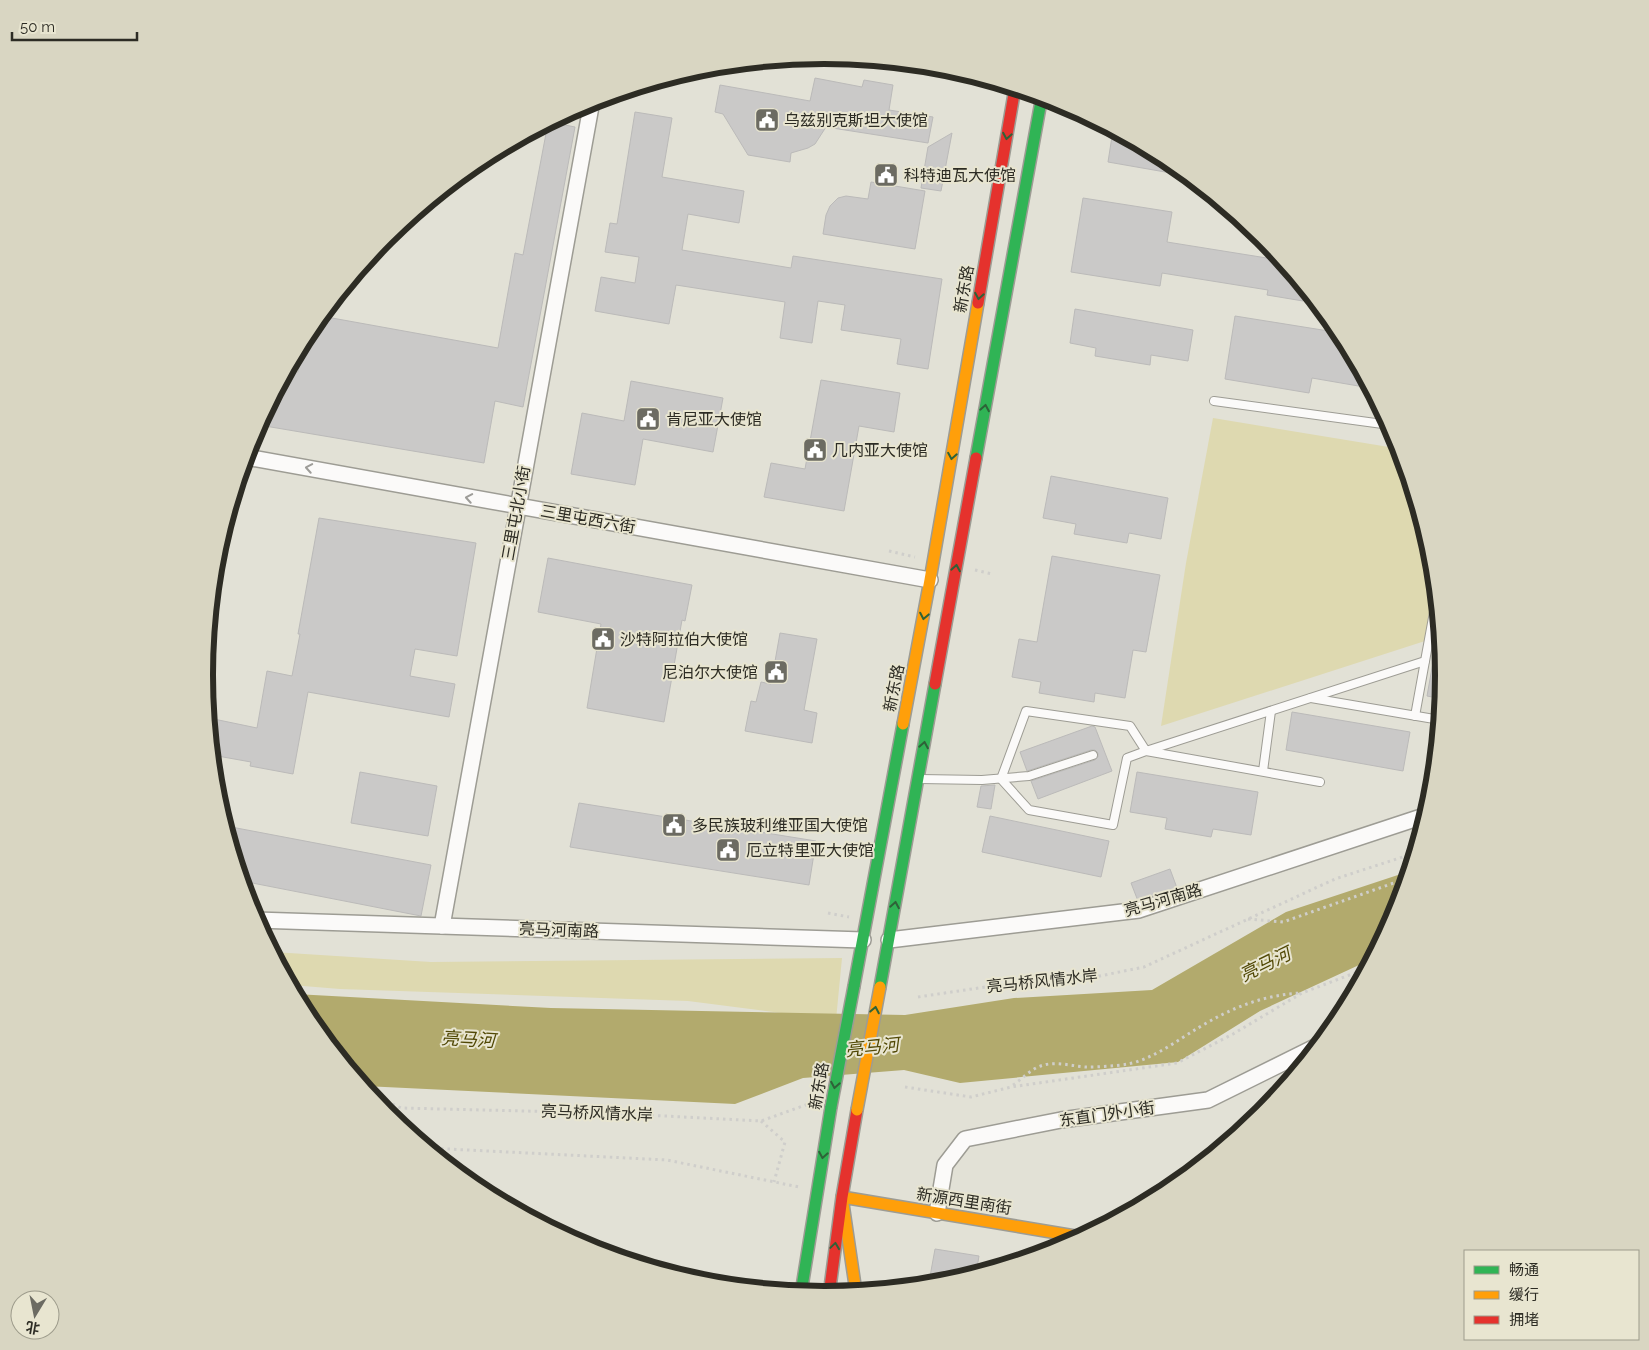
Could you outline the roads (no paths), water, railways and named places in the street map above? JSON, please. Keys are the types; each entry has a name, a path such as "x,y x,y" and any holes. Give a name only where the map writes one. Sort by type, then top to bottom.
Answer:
{"main road":[{"name":"新东路","path":"802,1285 832,1107 930,580 1014,94"},
{"path":"830,1286 842,1198 857,1110 1041,103"},
{"path":"842,1198 855,1285"},
{"name":"新源西里南街","path":"842,1198 1067,1236"}],"street":[{"name":"三里屯北小街","path":"442,926 590,110"},
{"name":"三里屯西六街","path":"254,458 930,580"},
{"name":"亮马河南路","path":"889,940 1139,910 1419,818"},
{"name":"亮马河南路","path":"265,920 863,940"},
{"name":"东直门外小街","path":"936,1213 945,1165 965,1139 1061,1120 1208,1100 1304,1053"}],"lane":[{"path":"1214,401 1381,423"},
{"path":"1415,716 1433,619"},
{"path":"1001,779 1029,810 1113,825 1127,758 1425,661"},
{"path":"1311,698 1434,719"},
{"path":"1001,779 1026,710 1130,726 1146,751 1320,782"},
{"path":"1263,771 1271,711"},
{"path":"918,779 1001,779 1029,776 1093,755"}],"water":[{"name":"亮马河","path":"1402,874 1389,909 1364,963 1260,1011 1178,1062 960,1083 904,1070 803,1078 735,1104 373,1086 340,1047 303,994 551,1008 905,1015 1014,998 1152,990 1286,912"}],"place":[{"name":"乌兹别克斯坦大使馆","path":"767,120"},
{"name":"科特迪瓦大使馆","path":"886,175"},
{"name":"肯尼亚大使馆","path":"648,419"},
{"name":"几内亚大使馆","path":"815,450"},
{"name":"沙特阿拉伯大使馆","path":"603,639"},
{"name":"尼泊尔大使馆","path":"776,672"},
{"name":"多民族玻利维亚国大使馆","path":"674,825"},
{"name":"厄立特里亚大使馆","path":"728,850"}]}
